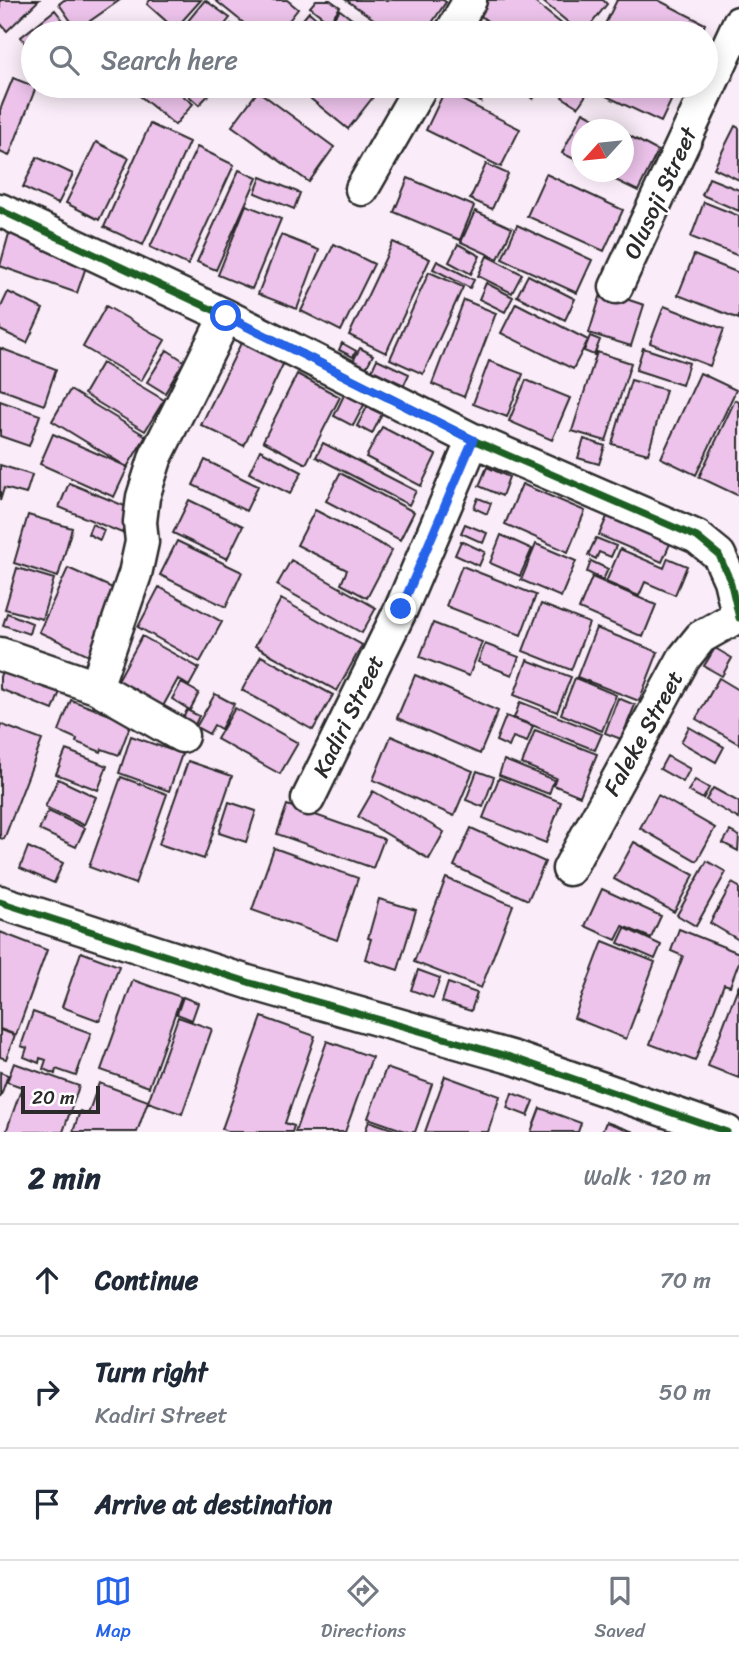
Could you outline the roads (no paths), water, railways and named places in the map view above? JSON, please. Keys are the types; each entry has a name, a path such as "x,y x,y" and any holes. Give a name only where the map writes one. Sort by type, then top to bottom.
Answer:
{"street":[{"path":"458,21 470,0"},
{"name":"Olusoji Street","path":"718,68 739,23"},
{"path":"362,189 414,98"},
{"name":"Olusoji Street","path":"616,288 704,98"},
{"path":"0,210 226,316 473,440 697,537 719,555 730,580 738,617"},
{"path":"96,687 135,574 142,542 140,522 143,497 156,456 226,316"},
{"name":"Kadiri Street","path":"308,799 401,609 473,440"},
{"name":"Faleke Street","path":"569,869 684,658 701,636 738,617"},
{"path":"0,654 96,687 182,736"},
{"path":"0,902 251,983 514,1058 727,1132"}]}
